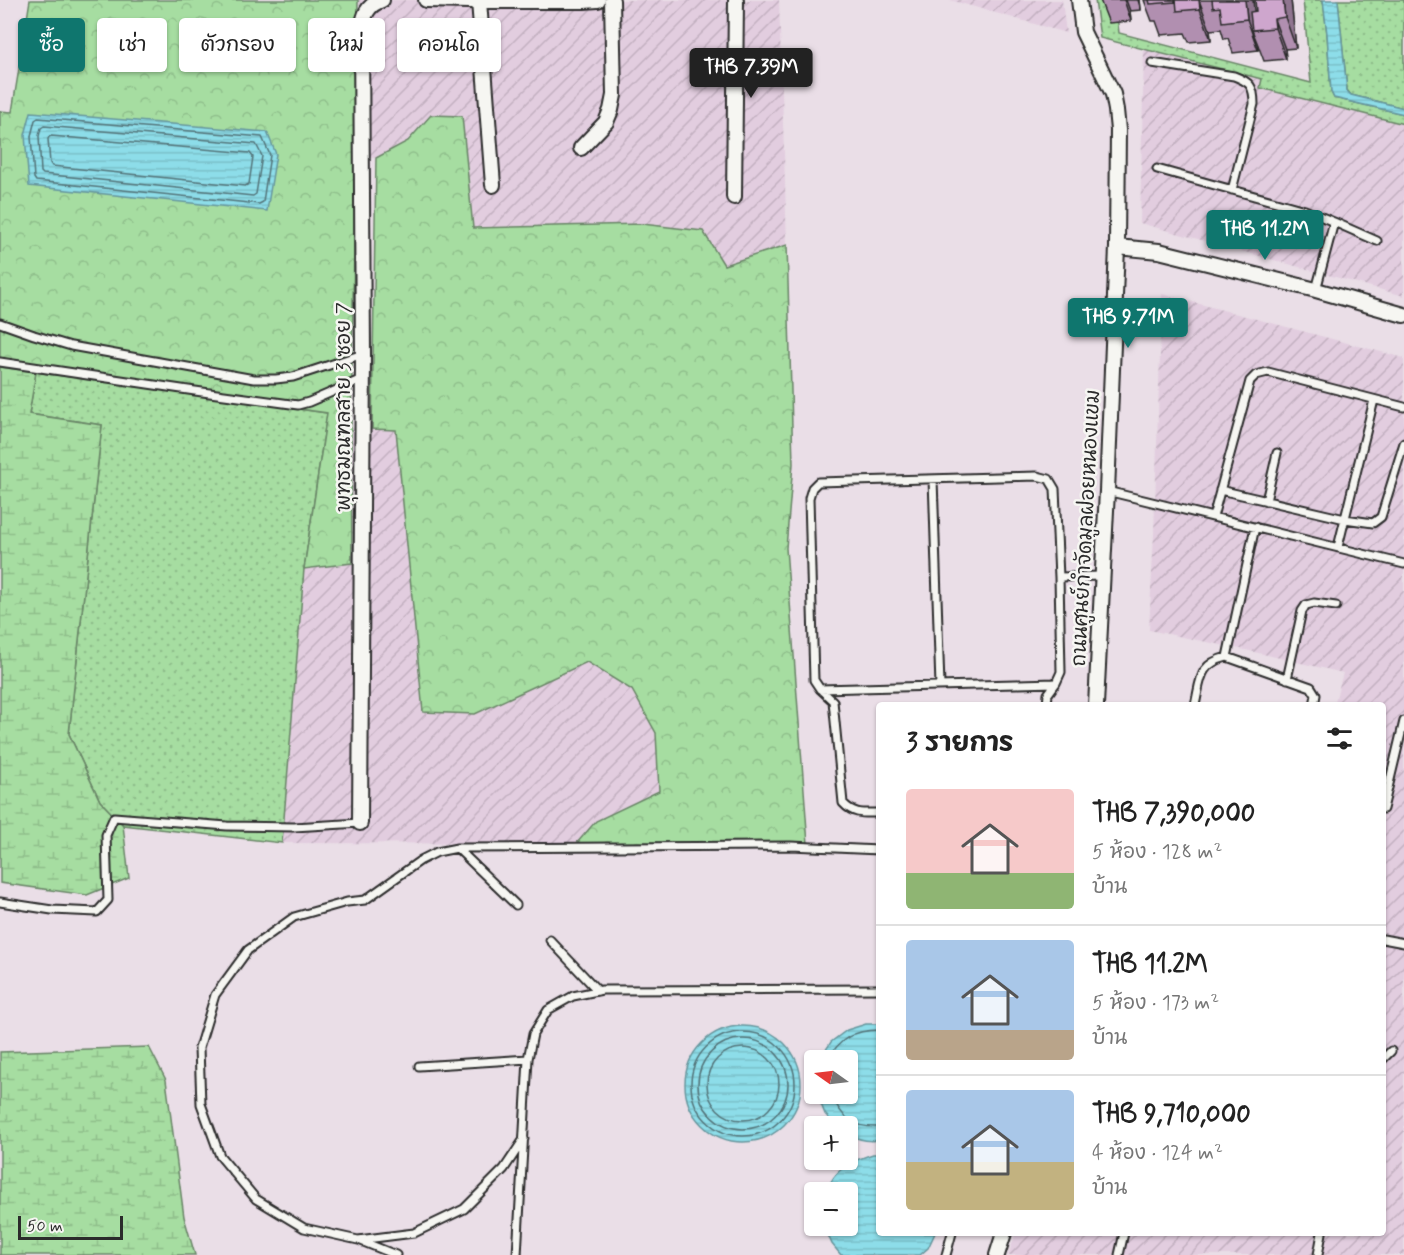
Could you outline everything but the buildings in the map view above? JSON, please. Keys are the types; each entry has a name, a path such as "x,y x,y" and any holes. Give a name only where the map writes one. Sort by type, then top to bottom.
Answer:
{"street":[{"name":"พุทธมณฑลสาย 3 ซอย 7","path":"360,823 363,354 361,33 365,15 373,3 382,0"},
{"path":"426,0 598,0"},
{"path":"581,148 606,122 611,110 614,95 612,0"},
{"path":"734,197 736,0"},
{"name":"ถนนศูนย์กำจัดมูลฝอยหนองแขม","path":"1079,0 1083,32 1113,94 1116,110 1118,246 1096,702"},
{"path":"472,1 493,185"},
{"path":"1118,246 1159,251 1316,290 1404,315"},
{"path":"997,1255 1003,1236"}],"lane":[{"path":"1152,63 1233,76 1245,81 1251,87 1254,104 1232,190"},
{"path":"1157,169 1305,210 1377,241"},
{"path":"1316,290 1334,222"},
{"path":"0,323 71,346 254,379 293,377 363,354"},
{"path":"0,362 298,405 362,379"},
{"path":"1213,517 1250,381 1256,375 1268,372 1404,407"},
{"path":"1338,547 1374,400"},
{"path":"1220,490 1345,519 1373,523 1381,517 1404,442"},
{"path":"1266,501 1277,453"},
{"path":"876,813 860,813 850,810 843,803 833,701 814,680 809,498 812,488 818,482 1037,476 1049,479 1055,489 1061,672 1048,694 1047,702"},
{"path":"933,479 940,686"},
{"path":"1107,491 1404,564"},
{"path":"1227,657 1255,527"},
{"path":"1059,577 1103,576"},
{"path":"1287,679 1302,611 1306,604 1336,606"},
{"path":"1196,702 1204,669 1215,660 1227,657 1311,687 1316,695 1315,702"},
{"path":"820,689 1056,682"},
{"path":"1386,796 1404,721"},
{"path":"0,902 52,910 97,912 108,900 106,835 114,817 227,826 294,827 360,823"},
{"path":"396,1255 358,1240 304,1228 256,1200 220,1156 201,1104 199,1048 215,995 248,950 294,917 347,902 365,900 421,860 436,852 457,848 791,846 876,850"},
{"path":"457,848 516,905"},
{"path":"550,940 598,991"},
{"path":"1386,940 1404,943"},
{"path":"517,1255 528,1059 533,1034 548,1010 573,996 598,991 876,989"},
{"path":"1386,1056 1391,1051"},
{"path":"419,1066 528,1059"},
{"path":"358,1240 414,1233 464,1209 504,1169 524,1139"},
{"path":"946,1255 951,1236"},
{"path":"1119,1255 1123,1236"},
{"path":"1318,1255 1321,1236"}],"shaded area":[{"path":"358,0 779,0 787,245 724,265 703,231 642,224 472,228 462,116 431,115 408,141 376,158 355,158 357,72 385,72 385,18 358,18"},
{"path":"950,0 1062,0 1066,33"},
{"path":"1144,49 1262,79 1261,88 1404,124 1404,296 1140,223"},
{"path":"1162,294 1404,358 1404,1255 1008,1255 1015,1236 1386,1236 1386,702 1335,702 1343,673 1149,630"},
{"path":"351,428 396,430 423,712 475,714 587,662 632,690 656,733 659,791 596,821 576,844 282,843 304,569 352,563"}],"green space":[{"path":"30,0 358,0 358,18 308,18 308,72 357,72 351,428 352,563 304,569 327,413 0,367 0,111 12,112 18,72 85,72 85,18 27,18"},
{"path":"1095,0 1115,0 1119,33 1311,83 1303,0 1323,0 1331,92 1334,98 1404,114 1404,124 1260,88 1262,79 1100,38"},
{"path":"1338,0 1404,0 1404,108 1351,95 1347,90"},
{"path":"431,115 462,116 473,228 642,224 703,231 724,265 787,245 793,464 786,548 808,844 576,844 596,821 659,791 656,733 632,690 587,662 475,714 423,712 396,430 372,429 376,158 408,141"},
{"path":"0,367 36,372 29,414 102,425 69,734 100,801 123,825 129,878 87,895 0,883"},
{"path":"36,372 327,413 304,569 282,843 123,825 100,801 69,734 102,425 29,414"},
{"path":"149,1047 166,1080 184,1217 195,1255 0,1255 0,1052"}],"water":[{"path":"1323,0 1338,0 1347,91 1351,95 1404,108 1404,114 1334,98 1331,92"},
{"path":"31,112 267,132 276,154 267,211 29,186 25,135"},
{"path":"866,1024 876,1024 876,1141 858,1138 858,1116 827,1116 825,1114 821,1104 858,1104 858,1050 826,1050 831,1042 847,1030"},
{"path":"743,1026 765,1030 784,1043 797,1062 801,1084 797,1106 784,1125 765,1138 743,1142 721,1138 702,1125 689,1106 685,1084 689,1062 702,1043 721,1030"},
{"path":"876,1154 876,1236 934,1236 928,1248 920,1255 841,1255 828,1236 858,1236 858,1182 830,1182 839,1172 858,1170 858,1160"}]}
